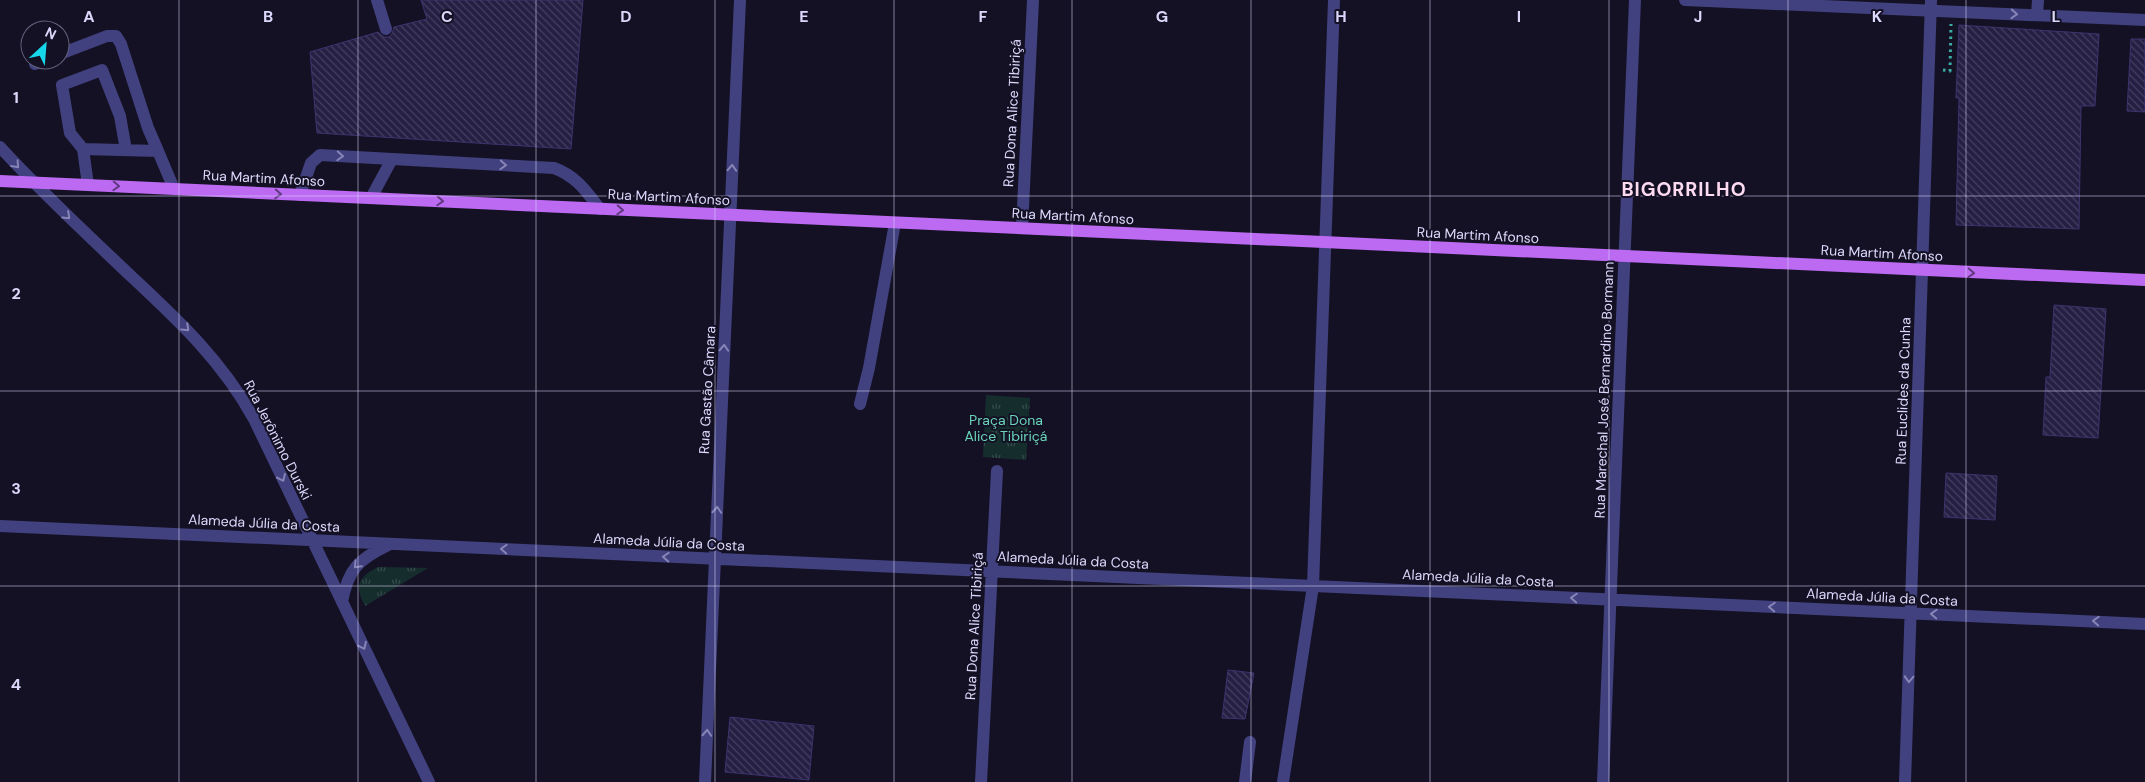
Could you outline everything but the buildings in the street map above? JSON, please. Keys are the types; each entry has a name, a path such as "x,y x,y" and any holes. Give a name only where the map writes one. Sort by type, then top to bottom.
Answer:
{"main road":[{"name":"Rua Martim Afonso","path":"0,181 2145,280"}],"street":[{"path":"377,0 386,29"},
{"name":"Rua Gastão Câmara","path":"705,782 740,0"},
{"name":"Rua Dona Alice Tibiriçá","path":"1022,228 1033,0"},
{"path":"1283,782 1313,586 1334,0"},
{"name":"Rua Marechal José Bernardino Bormann","path":"1603,782 1635,0"},
{"path":"1685,0 2145,20"},
{"name":"Rua Euclides da Cunha","path":"1905,782 1931,0"},
{"path":"2037,15 2038,0"},
{"path":"70,50 107,36 116,36 121,44 148,128 174,189"},
{"path":"88,185 83,149 70,133 62,85 102,70 120,116 126,150"},
{"name":"Rua Jerônimo Durski","path":"0,147 32,182 190,332 226,374 254,419 429,782"},
{"path":"83,149 158,151"},
{"path":"300,195 311,163 320,155 554,168 567,172 579,182 600,209"},
{"path":"372,198 392,159"},
{"path":"860,404 869,368 895,222"},
{"name":"Rua Dona Alice Tibiriçá","path":"980,782 997,471"},
{"name":"Alameda Júlia da Costa","path":"0,526 2145,624"},
{"path":"342,602 345,585 354,568 371,553 391,544"},
{"path":"1245,782 1250,742"}],"path":[{"path":"1928,69 1950,71 1951,24 1965,12"}],"green space":[{"name":"Praça Dona Alice Tibiriçá","path":"986,395 1030,398 1026,460 983,457"},
{"path":"378,567 428,568 365,606 360,593 360,583 366,574"}],"district":[{"name":"BIGORRILHO","path":"1684,189"}]}
